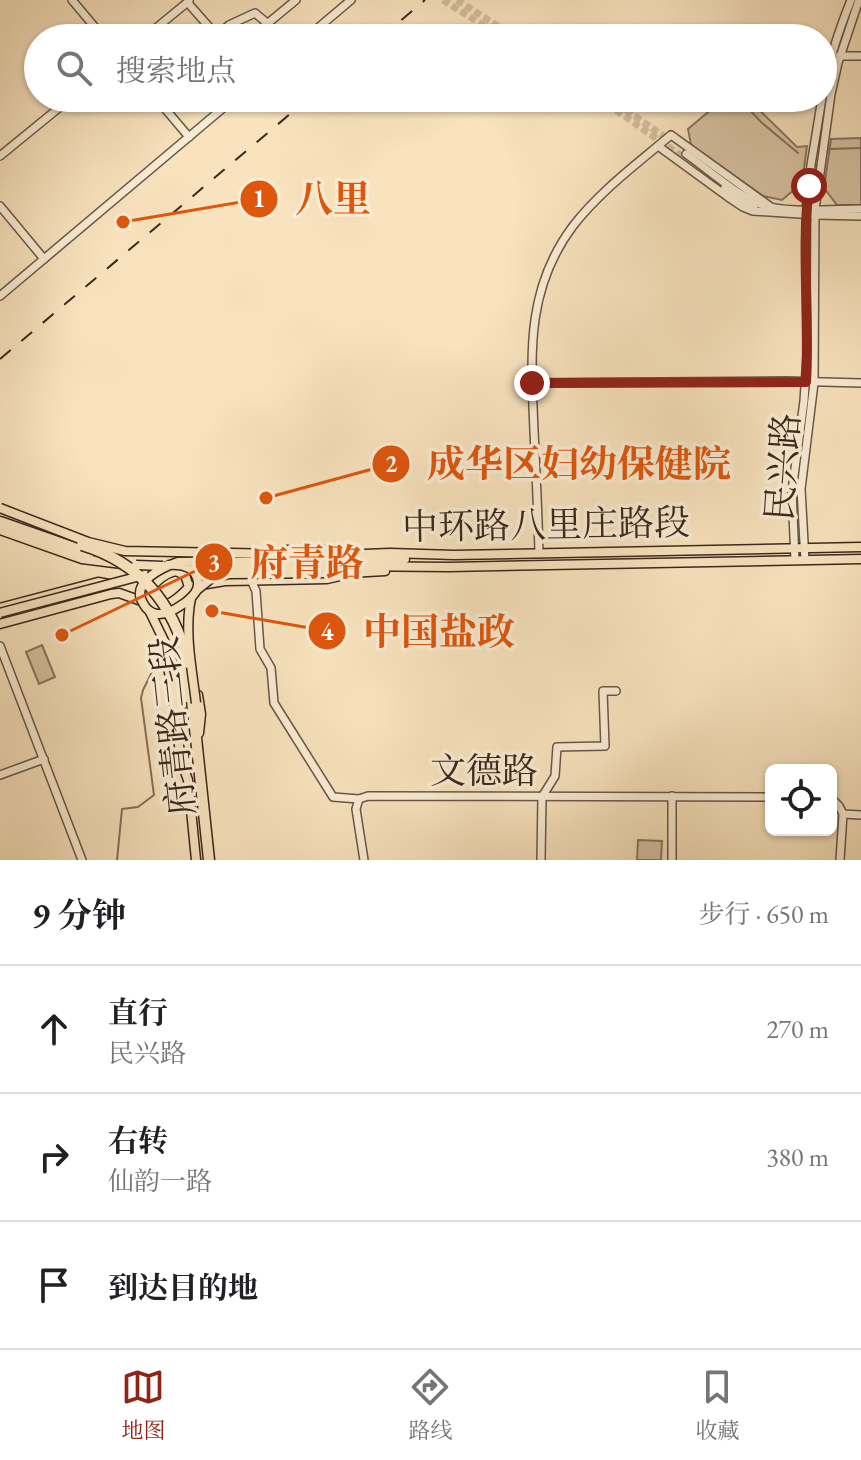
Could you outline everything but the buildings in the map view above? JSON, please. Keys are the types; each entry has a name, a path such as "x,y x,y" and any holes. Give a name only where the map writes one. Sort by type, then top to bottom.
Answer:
{"highway":[{"path":"0,519 113,557 148,583 167,608 180,633 188,663 209,860"}],"main road":[{"name":"中环路八里庄路段","path":"0,508 79,539 144,553 449,567 861,559"},
{"name":"中环路八里庄路段","path":"0,530 63,554 105,563 211,568 339,560 390,553 454,555 861,547"},
{"path":"170,568 211,551 372,550 390,553"},
{"path":"188,780 177,680 170,653 149,604 151,586 170,568 182,562 431,558 454,555"},
{"path":"0,611 185,565 198,581 188,612 188,630 199,729"},
{"path":"156,572 143,584 139,593 158,614 173,611 212,578 229,574 353,573 449,567"},
{"path":"193,592 225,581 327,579 353,573"},
{"path":"0,611 98,582 115,585 149,604"},
{"path":"0,622 108,590 121,590 149,604"},
{"name":"府青路三段","path":"193,592 191,651 201,714 199,729 209,860"},
{"name":"府青路三段","path":"149,604 171,682 181,761 188,780 196,860"}],"street":[{"path":"72,0 92,24"},
{"path":"231,24 255,13 267,23 296,0"},
{"path":"323,24 351,0"},
{"name":"民兴路","path":"837,50 842,23 851,0"},
{"name":"民兴路","path":"837,54 859,0"},
{"path":"161,24 189,1 207,24"},
{"path":"837,56 861,56"},
{"path":"0,156 54,112"},
{"path":"168,112 189,137"},
{"path":"0,296 218,112"},
{"name":"民兴路","path":"800,560 801,489 810,382 811,165 820,112"},
{"name":"民兴路","path":"810,212 828,112"},
{"path":"539,553 531,361 534,321 542,290 554,258 574,226 605,191 671,135 684,155"},
{"path":"658,146 684,155 769,210 861,216"},
{"path":"0,207 44,259"},
{"path":"810,212 861,209"},
{"path":"532,383 861,383"},
{"path":"251,580 256,591 260,649 271,668 274,703 333,797 359,799 356,809 364,860"},
{"path":"0,646 82,860"},
{"path":"541,860 542,797 555,776 557,747 605,746 603,691 616,691"},
{"path":"0,775 44,759"},
{"name":"文德路","path":"359,799 368,796 765,797"},
{"path":"672,796 672,860"},
{"path":"837,804 843,814 840,860"},
{"path":"843,814 861,815"}],"shaded area":[{"path":"708,112 761,112 797,147 807,146 802,183 782,200 763,196 691,145 688,129"},
{"path":"861,138 861,205 837,205 824,188 831,139"},
{"path":"42,645 55,677 39,684 26,652"},
{"path":"638,840 662,841 661,860 637,860"}],"waterway":[{"path":"752,112 798,153"},
{"path":"828,149 861,148"},
{"path":"117,860 122,809 138,807 154,795 141,698 152,672"}],"tunnel":[{"path":"443,0 481,24"},
{"path":"457,0 494,24"},
{"path":"619,112 684,158"},
{"path":"629,112 669,140"}],"railway":[{"path":"397,24 425,0"},
{"path":"0,359 292,112"}],"place":[{"name":"八里","path":"123,222"},
{"name":"成华区妇幼保健院","path":"266,498"},
{"name":"中国盐政","path":"212,611"},
{"name":"府青路","path":"62,635"}],"route":[{"path":"532,383 806,382 806,215 809,186"}]}
